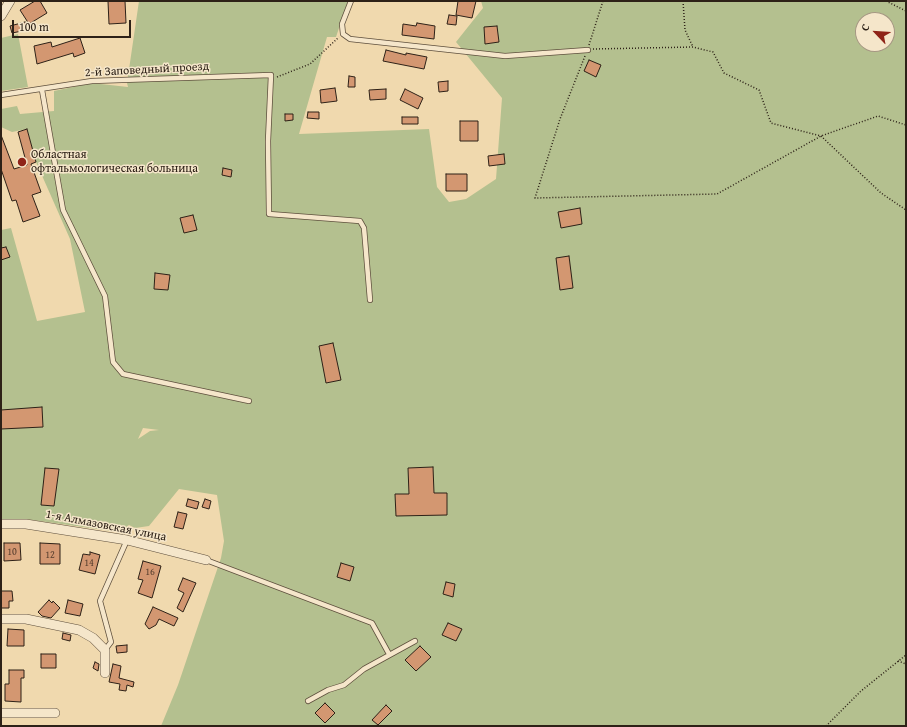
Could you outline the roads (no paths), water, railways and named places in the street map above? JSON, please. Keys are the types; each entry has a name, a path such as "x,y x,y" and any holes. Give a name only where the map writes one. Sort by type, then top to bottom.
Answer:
{"street":[{"path":"1,16 10,1"},
{"name":"1-я Алмазовская улица","path":"1,524 26,524 127,540 206,560"},
{"path":"1,619 26,619 79,630 92,638 105,650 105,673"},
{"path":"1,714 55,713"}],"lane":[{"path":"351,1 342,24 343,34 350,39 505,56 588,50"},
{"name":"2-й Заповедный проезд","path":"1,95 42,90 92,81 271,75 268,141 269,214 360,221 364,228 370,300"},
{"path":"42,90 63,210 105,296 113,362 123,374 249,400"},
{"path":"105,650 112,642 100,601 127,540"},
{"path":"206,560 372,623 390,654"},
{"path":"308,701 328,690 344,685 364,669 414,641"}],"place":[{"name":"Областная офтальмологическая больница","path":"22,162"}]}
